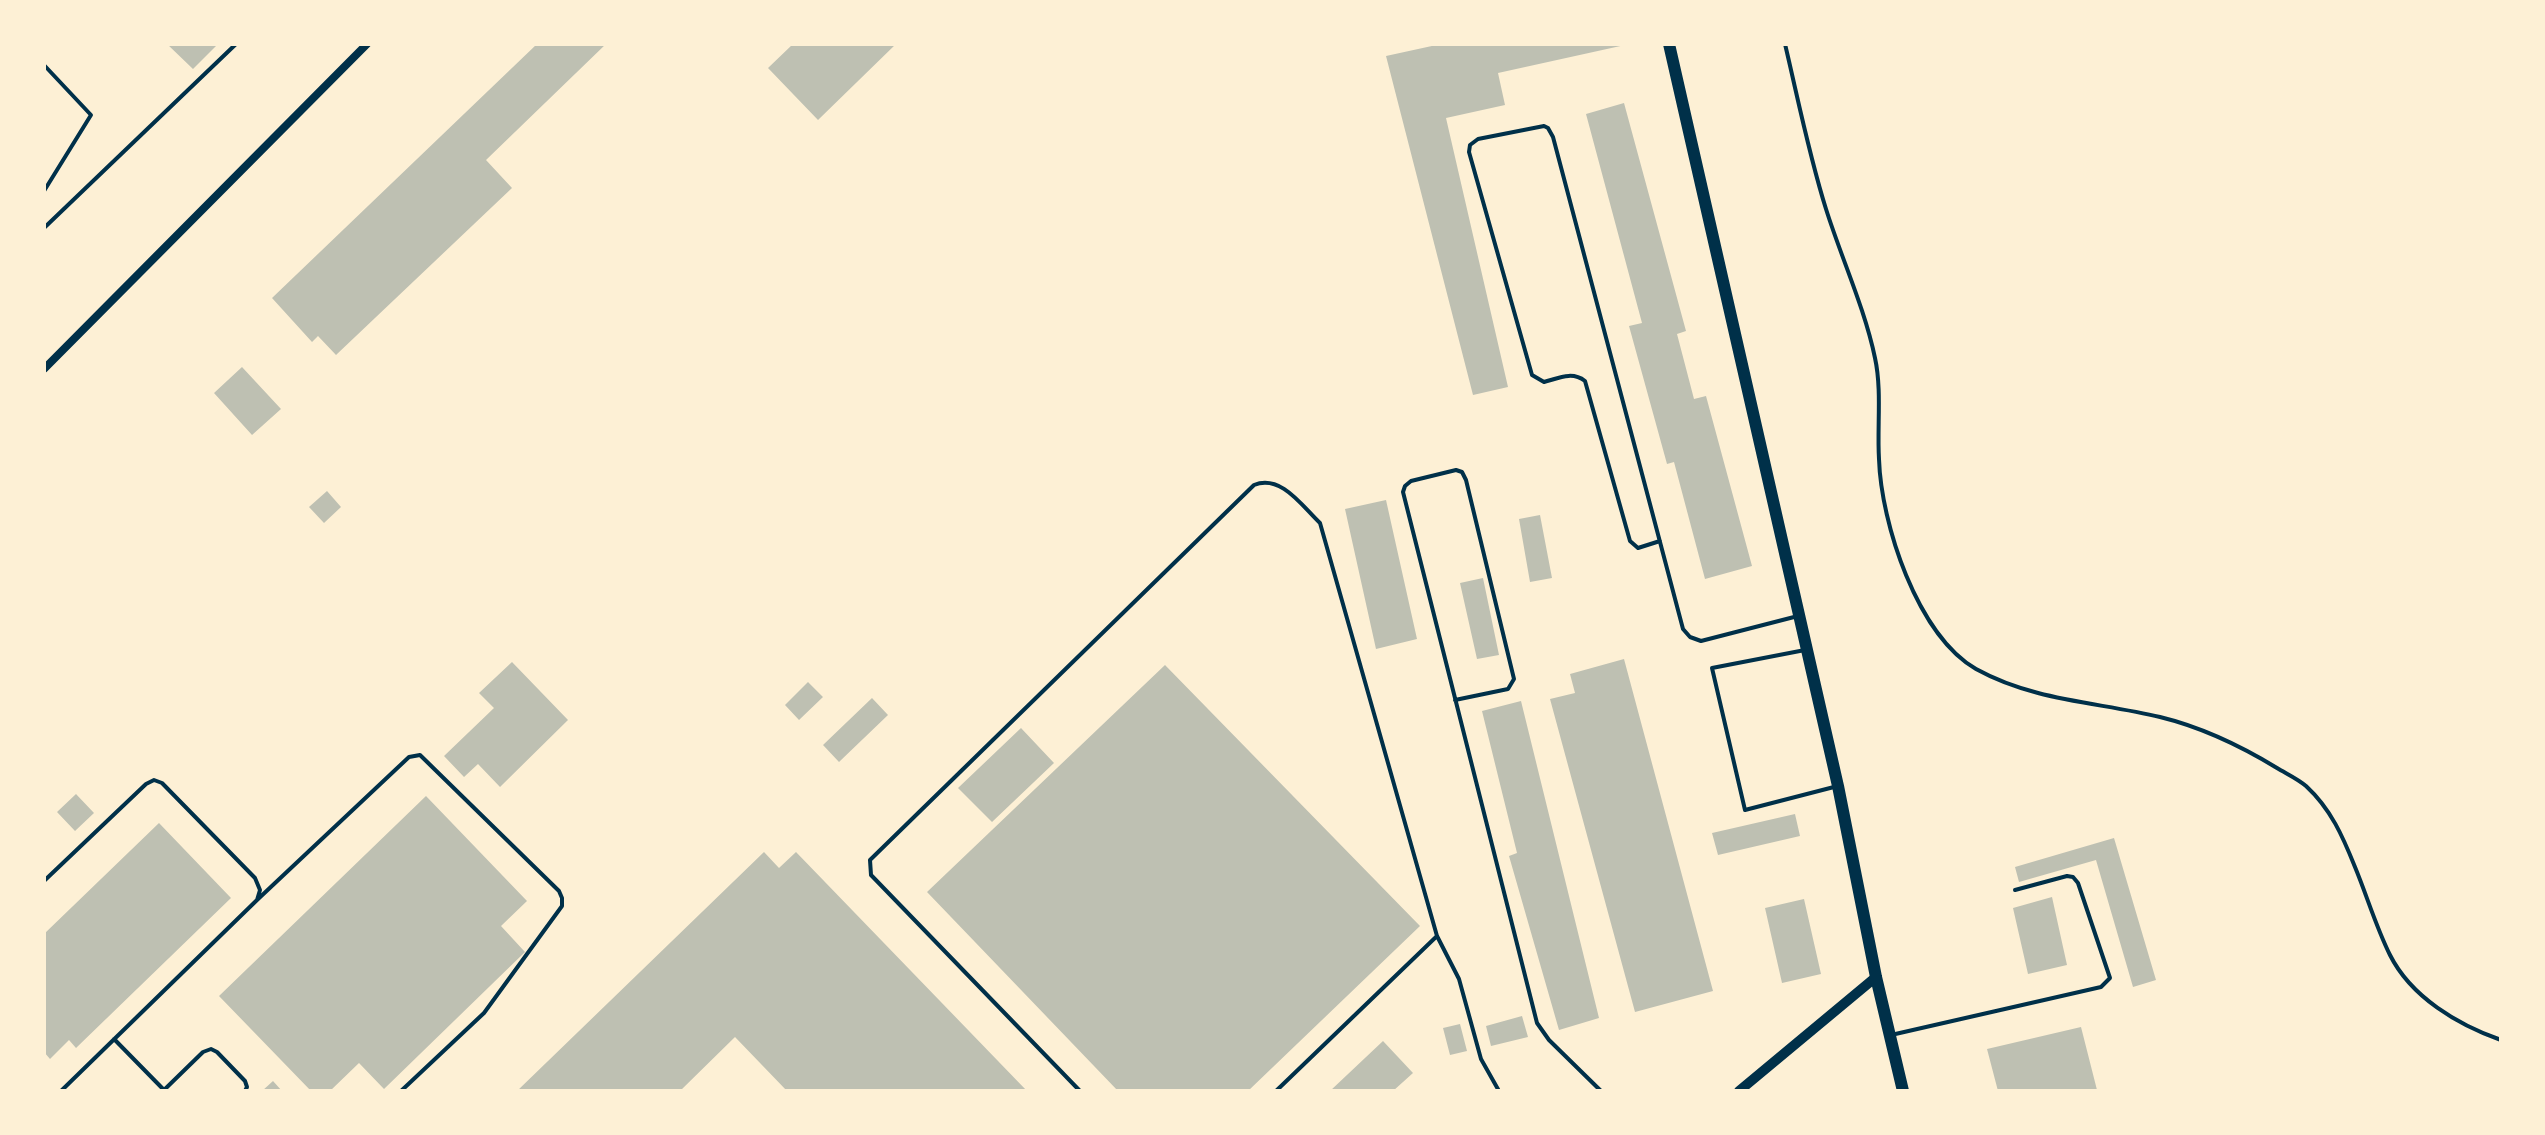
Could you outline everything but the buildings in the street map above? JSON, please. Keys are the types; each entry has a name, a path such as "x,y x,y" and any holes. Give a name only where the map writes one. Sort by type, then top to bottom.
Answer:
{"main road":[{"path":"1669,44 1800,615 1903,1091"}],"street":[{"path":"44,369 367,44"},
{"path":"1739,1091 1876,977"}],"lane":[{"path":"44,228 236,44"},
{"path":"1785,44 1826,209 1875,358 1882,496 1896,550 1911,589 1937,630 1974,668 2056,699 2161,717 2227,740 2305,785 2340,829 2391,957 2412,986 2437,1007 2477,1032 2501,1040"},
{"path":"1660,541 1638,548 1630,541 1585,381 1577,375 1569,375 1544,382 1532,375 1469,152 1470,145 1478,139 1544,126 1553,137 1660,541 1683,629 1690,637 1701,641 1800,615"},
{"path":"1455,700 1508,689 1514,679 1466,480 1462,472 1456,470 1411,481 1403,492 1455,700 1537,1023 1549,1040 1601,1091"},
{"path":"1080,1091 871,875 870,860 1242,496 1254,485 1269,481 1279,485 1320,523 1437,936 1459,979 1481,1059 1499,1091"},
{"path":"1807,650 1712,668 1745,810 1838,786"},
{"path":"61,1091 257,900 415,754 420,755 559,891 562,906 484,1013 401,1091"},
{"path":"44,881 154,780 162,783 255,878 260,890 257,900"},
{"path":"1889,1035 2101,987 2107,983 2110,978 2078,883 2073,877 2015,890"},
{"path":"1276,1091 1437,936"},
{"path":"114,1039 163,1090 203,1052 211,1049 245,1081 245,1091"}],"path":[{"path":"44,65 91,115 44,191"}]}
